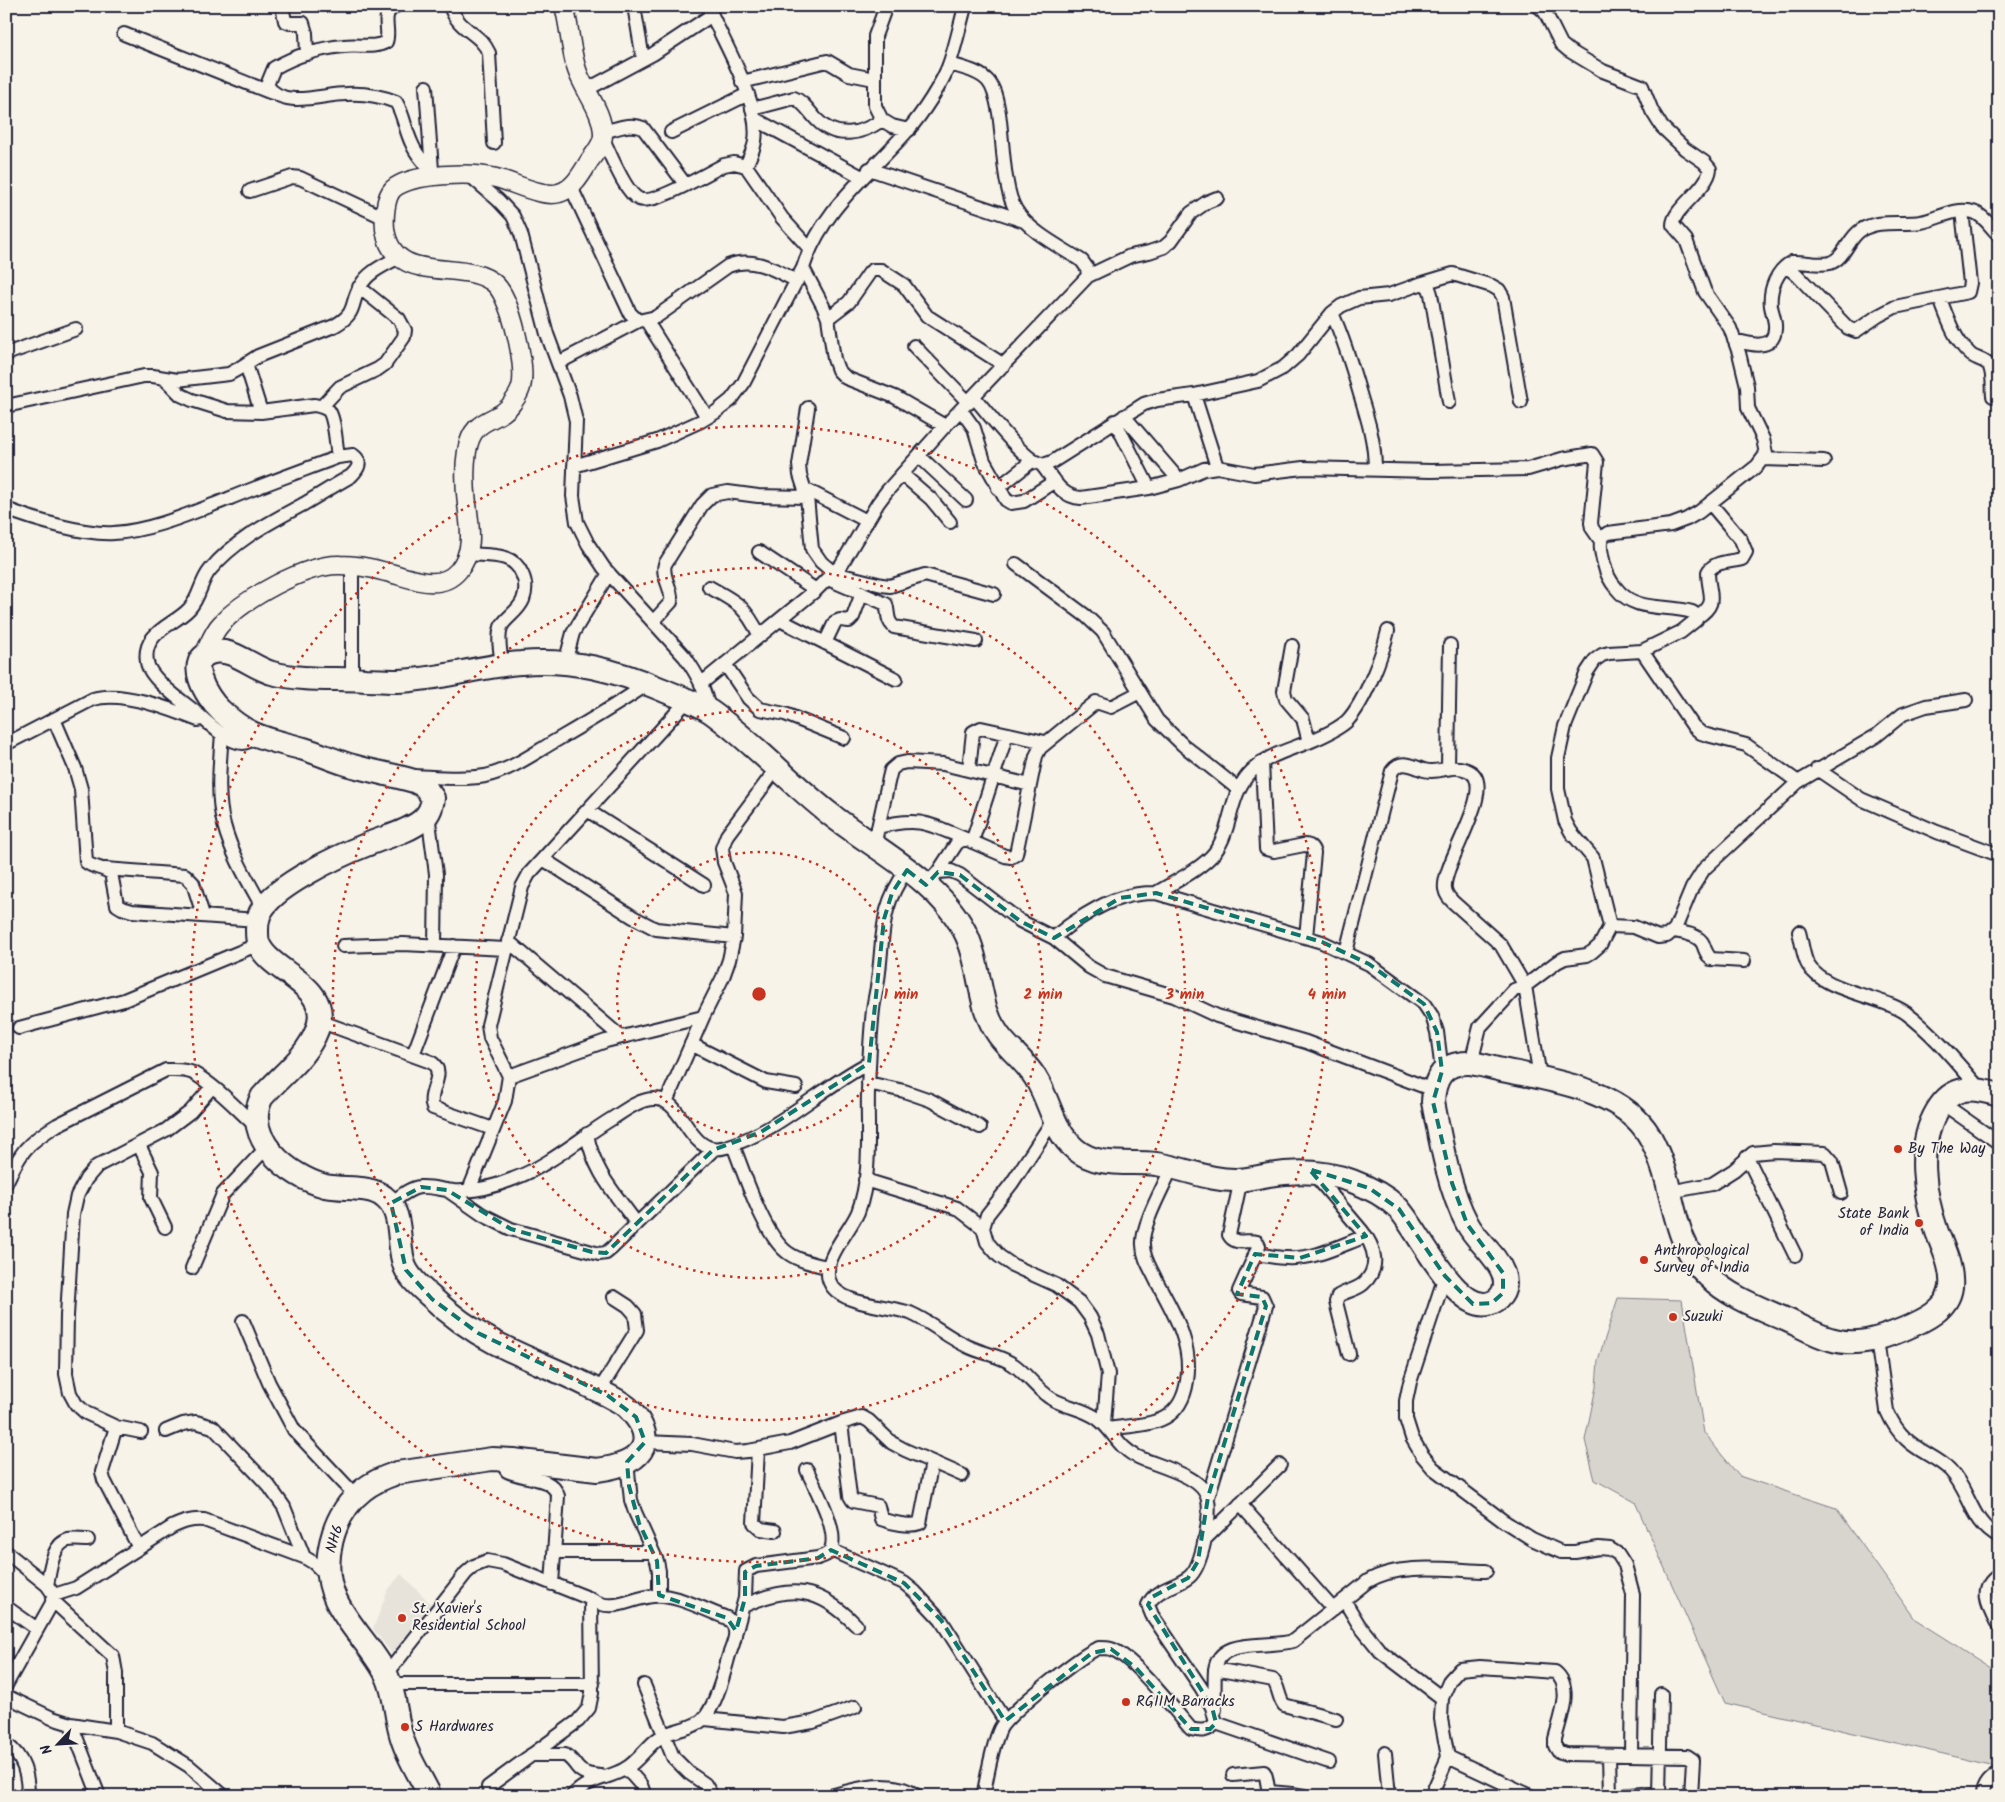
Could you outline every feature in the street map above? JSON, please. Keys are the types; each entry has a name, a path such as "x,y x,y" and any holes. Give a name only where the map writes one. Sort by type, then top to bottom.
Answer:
{"highway":[{"path":"627,1462 642,1449 644,1442 642,1427 636,1417 626,1407 598,1391 478,1333 432,1299 406,1270 402,1258 396,1215 391,1204 379,1193 370,1190 338,1188 309,1181 281,1162 267,1147 257,1127 255,1118 257,1107 262,1097 312,1042 318,1028 319,1014 316,1002 308,988 267,956 258,944 260,914 274,897 311,872 365,845 412,827 428,814 433,798 424,786 414,781 350,766 306,750 257,737 235,724 213,704 204,689 198,672 204,655 211,652 227,652 257,667 281,675 397,681 423,679 524,662 565,664 599,668 648,684 688,700 710,712 819,805 876,836 907,870 932,879 965,930 970,943 986,1011 992,1025 1006,1046 1025,1064 1035,1077 1054,1119 1074,1148 1088,1157 1113,1162 1155,1164 1217,1179 1241,1180 1272,1174 1311,1172 1350,1180 1369,1188 1399,1209 1445,1276 1473,1304 1492,1303 1503,1293 1505,1284 1503,1273 1497,1262 1476,1237 1459,1207 1436,1118 1433,1102 1438,1080 1454,1065 1471,1063 1540,1077 1601,1096 1618,1104 1644,1128 1654,1144 1670,1192 1676,1220 1689,1254 1709,1277 1744,1301 1830,1340 1846,1343 1877,1339 1918,1324 1935,1314 1945,1302 1951,1288 1951,1273 1929,1208 1925,1186 1924,1164 1928,1134 1932,1119 1942,1103 1952,1094 1966,1089 1989,1092"},
{"name":"NH6","path":"430,1796 402,1739 388,1680 374,1654 340,1608 330,1580 328,1566 331,1542 337,1526 356,1496 373,1483 397,1473 499,1459 609,1469 627,1462"}],"street":[{"path":"282,6 285,21 303,24 305,27 307,54"},
{"path":"450,6 456,20 484,43 489,53 494,143"},
{"path":"564,6 577,70 602,124 603,136 630,190 638,199 646,200 660,197 724,165 734,163 746,166 782,218 810,248"},
{"path":"634,6 643,59"},
{"path":"886,6 875,36 875,106 882,120 892,126 909,130"},
{"path":"574,466 658,441 716,412 738,393 803,268 810,248 845,196 865,173 909,130 950,64 965,6"},
{"path":"1538,6 1545,12 1561,44 1568,50 1603,71 1631,80 1642,86 1652,111 1662,127 1710,169 1708,176 1675,216 1673,225 1686,240 1705,292 1730,328 1739,353 1746,386 1748,408 1766,449 1764,459 1710,503 1687,519 1671,524 1608,532 1603,535 1601,541 1604,567 1618,591 1628,599 1648,606 1688,610 1695,614 1696,618"},
{"path":"272,93 267,85 274,68 307,54 345,46 378,46 386,42 388,36 386,9"},
{"path":"586,90 643,59 710,11 748,94 754,114 755,143 746,166"},
{"path":"124,34 282,98 294,100 360,94 396,102 412,145 434,173"},
{"path":"742,82 827,61 849,74 874,79"},
{"path":"950,64 975,73 987,80 994,93 1003,140 1009,195 1015,210 1024,221 1082,261 1087,268 1088,276"},
{"path":"426,86 434,173"},
{"path":"671,132 748,94"},
{"path":"754,114 794,98 799,100 827,128 844,132 864,131 882,120"},
{"path":"754,114 865,173 1024,221"},
{"path":"204,655 219,626 243,604 255,596 316,568 338,564 389,572 413,581 435,582 448,580 458,572 469,554 471,530 465,478 467,448 473,432 482,422 498,415 511,405 521,386 521,365 516,334 503,296 495,284 479,276 410,264 399,258 388,244 384,226 388,197 394,189 434,173 468,174 494,177 549,194 555,194 571,187 583,172 603,136 629,125 643,128 685,184"},
{"path":"468,174 513,216 521,234 547,334 570,396 576,421 573,496 577,522 588,544 609,573 685,657 702,682 710,712"},
{"path":"250,191 292,177 300,178 385,218"},
{"path":"571,187 630,313 642,321 707,417"},
{"path":"702,682 816,590 841,566 878,503 902,474 945,426 1088,276 1130,256 1164,247 1171,241 1191,213 1207,202 1217,198"},
{"path":"1734,340 1759,346 1768,342 1774,336 1776,329 1771,307 1772,288 1779,273 1792,262 1824,264 1837,260 1854,236 1868,226 1921,222 1955,211 1962,211 1974,212 1999,235"},
{"path":"1786,266 1852,331 1859,330 1878,316 1895,307 1964,294 1971,286 1962,211"},
{"path":"6,406 144,376 178,380 229,374 258,356 344,321 351,313 359,287 371,273 399,258"},
{"path":"558,364 642,321 656,317 728,266 736,263 766,265 796,281"},
{"path":"803,268 828,318 834,359 838,370 846,378 895,397 945,426"},
{"path":"828,318 849,302 870,272 882,270 904,286 927,316 1004,366"},
{"path":"998,488 1037,463 1052,462 1144,404 1258,381 1283,368 1298,355 1341,306 1359,298 1399,292 1453,274 1492,286 1499,290 1503,297 1521,402"},
{"path":"1423,283 1431,294 1449,402"},
{"path":"322,406 340,388 385,364 404,337 405,330 399,319 359,287"},
{"path":"1940,299 1948,320 1962,346 1969,354 1989,366 1992,374 1993,396"},
{"path":"1332,314 1345,341 1369,418 1373,439 1375,470"},
{"path":"6,354 76,329"},
{"path":"914,346 968,403 1037,463 1064,493 1071,497 1082,498 1149,488 1179,480 1204,469 1217,467 1254,474 1303,468 1431,471 1528,469 1562,459 1592,454 1597,462 1591,523 1592,528 1601,541"},
{"path":"246,364 261,412"},
{"path":"165,378 181,395 227,411 261,412 314,405 322,406 328,410 331,418 338,457"},
{"path":"1194,395 1217,467"},
{"path":"968,403 984,461 1006,500 1011,504 1024,501 1055,481"},
{"path":"808,408 799,465 800,475 806,493 812,549 831,576 886,604 888,618 894,627 976,641"},
{"path":"1119,418 1179,480"},
{"path":"1119,418 1149,488"},
{"path":"6,509 44,521 85,530 113,533 142,529 171,521 338,457 353,455 357,458 359,463 358,469 351,476 258,529 240,542 210,570 201,582 196,599 189,610 154,635 147,649 146,663 154,676 208,723 235,742 242,743 257,737"},
{"path":"919,456 966,500"},
{"path":"1764,459 1824,461"},
{"path":"902,474 931,499 950,522"},
{"path":"653,622 670,602 670,590 663,570 665,564 702,505 712,495 728,492 764,497 806,493 867,521"},
{"path":"1471,1063 1480,1027 1514,990 1525,986 1565,958 1587,955 1592,952 1600,945 1610,926 1593,858 1571,832 1565,821 1558,789 1558,758 1565,726 1587,672 1595,660 1609,653 1642,651 1693,624 1696,618 1707,611 1711,605 1708,572 1710,568 1719,563 1742,558 1746,552 1741,540 1710,503"},
{"path":"759,552 816,590"},
{"path":"469,554 505,557 513,561 520,568 525,579 526,590 523,600 501,628 499,635 502,665"},
{"path":"1016,564 1086,616 1103,632 1157,720 1167,732 1238,789"},
{"path":"352,566 352,679"},
{"path":"565,664 573,633 609,573"},
{"path":"831,576 890,586 925,575 994,594"},
{"path":"709,587 740,605 749,616 760,636"},
{"path":"825,643 835,622 849,620 853,617 862,593"},
{"path":"780,620 896,680"},
{"path":"1156,894 1205,862 1215,852 1238,789 1246,777 1262,762 1271,756 1326,735 1348,720 1368,687 1384,647 1388,631"},
{"path":"1448,767 1450,645"},
{"path":"1292,646 1284,691 1286,699 1303,719 1309,742"},
{"path":"1642,651 1693,726 1701,733 1746,745 1798,782"},
{"path":"725,664 748,698 760,709 785,714 844,738"},
{"path":"397,776 468,778 487,775 525,759 607,711 648,684"},
{"path":"876,836 898,822 916,821 930,824 970,842 1011,857 1016,854 1036,756 1045,742 1096,702 1111,707 1140,692"},
{"path":"6,744 104,695 170,709 208,723"},
{"path":"469,1190 505,1101 509,1076 490,1038 488,1025 522,887 529,874 688,700"},
{"path":"1610,926 1634,927 1662,937 1667,936 1674,931 1692,888 1704,869 1798,782 1817,769 1876,736 1903,714 1926,706 1966,700"},
{"path":"54,719 75,768 81,789 86,862 90,866 105,869 186,876 193,883 204,916"},
{"path":"968,769 974,732 981,728 1045,742"},
{"path":"105,869 110,873 117,905 132,911 204,916 260,914 223,823 220,781 222,734"},
{"path":"970,842 995,775 1007,734"},
{"path":"876,836 891,770 898,764 907,762 943,764 995,775 1030,785"},
{"path":"1262,762 1266,849 1274,851 1304,845 1310,845 1313,848 1306,937"},
{"path":"1346,952 1392,771 1399,764 1429,771 1448,767 1468,770 1476,778 1478,785 1475,803 1445,882 1447,895 1501,946 1525,986 1540,1077"},
{"path":"666,1102 703,1017 723,977 734,937 736,893 724,862 722,848 727,835 777,768"},
{"path":"1817,769 1861,799 1937,832 1999,854"},
{"path":"587,810 704,885"},
{"path":"428,814 436,874 435,945"},
{"path":"932,879 957,844 962,840 970,842"},
{"path":"543,859 633,917 656,929 734,937"},
{"path":"907,870 892,893 884,919 878,982 873,1008 863,1197 857,1215 827,1267 829,1282 836,1292 852,1300 909,1313 928,1322 968,1347 1000,1356 1015,1366 1049,1397 1061,1404 1096,1416 1128,1452 1190,1478 1202,1487 1208,1497"},
{"path":"932,879 951,871 960,875 1020,921 1054,938 1089,967 1105,976 1174,996 1217,1016 1438,1080 1437,1032 1432,1016 1424,1004 1369,964 1346,952 1306,937 1156,894 1140,893 1120,898 1064,928 1054,938"},
{"path":"1674,931 1689,934 1699,939 1706,954 1711,959 1744,961"},
{"path":"1799,932 1807,965 1818,975 1848,992 1882,1002 1904,1012 1924,1028 1989,1092"},
{"path":"19,1028 124,1000 258,944"},
{"path":"343,946 403,944 454,946 507,945 621,1037"},
{"path":"413,1055 454,946"},
{"path":"509,1076 621,1037 703,1017"},
{"path":"319,1021 431,1062 437,1069 438,1074 431,1097 433,1108 493,1130"},
{"path":"691,1044 766,1082 796,1087"},
{"path":"447,1190 483,1215 511,1229 599,1254 606,1252 713,1150 732,1145 761,1132 841,1079 869,1063"},
{"path":"6,1183 18,1157 27,1145 40,1135 166,1070 180,1069 193,1072 257,1127"},
{"path":"868,1083 904,1091 930,1100 980,1127"},
{"path":"141,1432 116,1427 86,1413 76,1404 70,1392 66,1374 67,1316 73,1214 77,1196 86,1179 97,1166 166,1130 190,1112 212,1087"},
{"path":"391,1204 404,1194 421,1187 469,1190 512,1180 529,1173 629,1108 644,1101 654,1099 666,1102 697,1140 705,1147 713,1150"},
{"path":"1942,1103 1999,1143"},
{"path":"983,1228 987,1216 1012,1183 1054,1119"},
{"path":"588,1134 590,1152 598,1169 637,1224"},
{"path":"139,1145 152,1172 152,1198 165,1227"},
{"path":"732,1145 765,1223 778,1245 796,1258 827,1267"},
{"path":"192,1268 223,1194 267,1147"},
{"path":"1670,1192 1712,1184 1734,1170 1747,1157 1762,1151 1825,1153 1832,1161 1841,1193"},
{"path":"1747,1157 1795,1255"},
{"path":"1106,1426 1154,1422 1170,1416 1180,1406 1186,1389 1189,1368 1186,1345 1179,1324 1146,1261 1142,1248 1142,1236 1172,1167"},
{"path":"1311,1172 1366,1236 1374,1252 1373,1270 1362,1285 1338,1296 1336,1302 1349,1354"},
{"path":"865,1180 957,1208 983,1228 988,1242 999,1256 1012,1265 1056,1285 1079,1302 1090,1316 1098,1334 1108,1374 1106,1426"},
{"path":"1241,1180 1229,1235 1235,1242 1257,1242 1259,1246 1240,1291 1245,1295 1262,1297 1266,1306 1208,1497 1209,1512 1204,1540 1194,1572 1188,1578 1152,1597 1148,1605 1152,1615 1202,1689 1216,1719 1329,1762"},
{"path":"1255,1254 1300,1258 1326,1251 1366,1236"},
{"path":"1445,1276 1410,1382 1406,1401 1406,1419 1412,1438 1422,1455 1433,1468 1502,1520 1532,1539 1561,1552 1599,1548 1610,1549 1618,1554 1625,1565 1633,1594 1631,1756"},
{"path":"598,1391 637,1330 635,1314 628,1306 614,1297"},
{"path":"244,1321 269,1382 294,1430 356,1496"},
{"path":"1877,1339 1887,1410 1892,1421 1906,1440 1935,1458 1950,1471 1960,1484 1982,1524 1990,1533 1999,1537"},
{"path":"644,1442 692,1444 735,1452 758,1450 790,1443 854,1418 862,1418 870,1421 892,1443 962,1476"},
{"path":"166,1431 183,1424 196,1422 213,1427 269,1486 284,1507 304,1557"},
{"path":"841,1423 850,1496 853,1501 878,1506 882,1519 888,1522 920,1523 932,1462"},
{"path":"116,1427 102,1472 104,1480 139,1548"},
{"path":"758,1450 754,1523 761,1529 775,1531"},
{"path":"499,1459 502,1467 507,1471 549,1483 556,1489 558,1496 552,1584"},
{"path":"627,1462 629,1486 635,1512 653,1552 659,1571 659,1595"},
{"path":"1204,1540 1280,1465"},
{"path":"572,1796 585,1784 626,1768 657,1739 697,1724 705,1719 719,1687 743,1606 746,1592 746,1571 750,1568 818,1558 826,1555 831,1550 832,1532 830,1522 807,1470"},
{"path":"1240,1504 1334,1609"},
{"path":"51,1593 76,1588 172,1527 184,1521 194,1519 204,1520 304,1557 314,1563 330,1580"},
{"path":"6,1685 37,1628 51,1593 54,1554 60,1544 67,1540 88,1540"},
{"path":"831,1550 904,1583 915,1592 941,1620 1005,1721"},
{"path":"6,1552 51,1593 113,1656 116,1673 116,1731"},
{"path":"554,1552 653,1552"},
{"path":"388,1680 466,1573 474,1566 487,1562 503,1564 608,1606 659,1595 671,1597 727,1618 734,1623 736,1631"},
{"path":"983,1796 996,1741 1005,1721 1052,1681 1100,1648 1111,1649 1124,1656 1191,1729 1200,1732 1210,1729 1216,1719 1215,1669 1222,1654 1229,1649 1240,1646 1282,1644 1293,1641 1379,1574 1407,1570 1486,1571"},
{"path":"1999,1575 1990,1580 1986,1587 1987,1599 1999,1627"},
{"path":"743,1606 762,1597 780,1592 810,1594 828,1602 856,1625"},
{"path":"488,1787 585,1715 589,1708 593,1684 591,1599"},
{"path":"1344,1600 1380,1651 1442,1698"},
{"path":"6,1607 37,1628"},
{"path":"1431,1796 1448,1757 1441,1719 1442,1698 1450,1680 1460,1669 1480,1667 1555,1672 1562,1678 1564,1685 1564,1699 1555,1739 1555,1746 1558,1751 1566,1754 1687,1756 1692,1760 1691,1796"},
{"path":"1215,1669 1273,1680 1277,1684 1279,1699 1284,1705 1336,1719"},
{"path":"388,1680 593,1684"},
{"path":"644,1685 673,1757 689,1773 705,1784 712,1796"},
{"path":"1618,1796 1643,1794 1658,1796 1661,1694"},
{"path":"6,1696 52,1718 71,1724 116,1731 152,1743 189,1766 224,1796"},
{"path":"705,1719 783,1727 813,1722 855,1708"},
{"path":"71,1724 99,1796"},
{"path":"6,1744 15,1750 21,1758 26,1770 28,1796"},
{"path":"1385,1753 1389,1796"},
{"path":"531,1755 565,1755 570,1757 583,1772 604,1777"},
{"path":"1609,1755 1610,1796"},
{"path":"1448,1757 1531,1796"},
{"path":"626,1768 641,1785 645,1796"},
{"path":"1233,1775 1264,1772 1270,1792 1295,1795"},
{"path":"1982,1796 1986,1782 1999,1772"},
{"path":"831,1796 878,1786 900,1787 917,1796"}],"highlighted area":[{"path":"907,870 926,885 938,872 960,875 1020,921 1054,938 1120,898 1156,893 1322,942 1369,964 1424,1004 1437,1032 1442,1071 1433,1102 1452,1183 1467,1224 1503,1273 1503,1293 1492,1303 1473,1304 1445,1276 1399,1209 1369,1188 1309,1169 1366,1236 1300,1258 1255,1254 1237,1294 1262,1297 1266,1306 1208,1497 1198,1561 1188,1578 1152,1597 1148,1605 1212,1707 1216,1723 1210,1729 1191,1729 1136,1668 1111,1649 1092,1653 1005,1721 941,1620 904,1583 831,1550 818,1558 756,1566 745,1572 745,1598 736,1631 727,1618 659,1595 657,1561 639,1523 629,1486 627,1462 645,1442 636,1417 607,1395 478,1333 432,1299 406,1270 391,1203 421,1187 447,1190 511,1229 592,1252 606,1253 713,1150 761,1132 869,1063 884,919 892,893"}],"shaded area":[{"path":"1618,1298 1682,1300 1704,1433 1739,1476 1836,1508 1915,1619 1999,1672 1999,1796 1994,1796 1995,1766 1725,1703 1635,1502 1595,1480 1585,1440 1596,1387 1598,1360"},
{"name":"St. Xavier's Residential School","path":"401,1574 434,1607 397,1660 373,1629 388,1590"}],"place":[{"name":"By The Way","path":"1898,1149"},
{"name":"State Bank of India","path":"1919,1223"},
{"name":"Anthropological Survey of India","path":"1644,1260"},
{"name":"Suzuki","path":"1673,1317"},
{"name":"St. Xavier's Residential School","path":"402,1618"},
{"name":"RGIIM Barracks","path":"1126,1702"},
{"name":"S Hardwares","path":"405,1727"}]}
